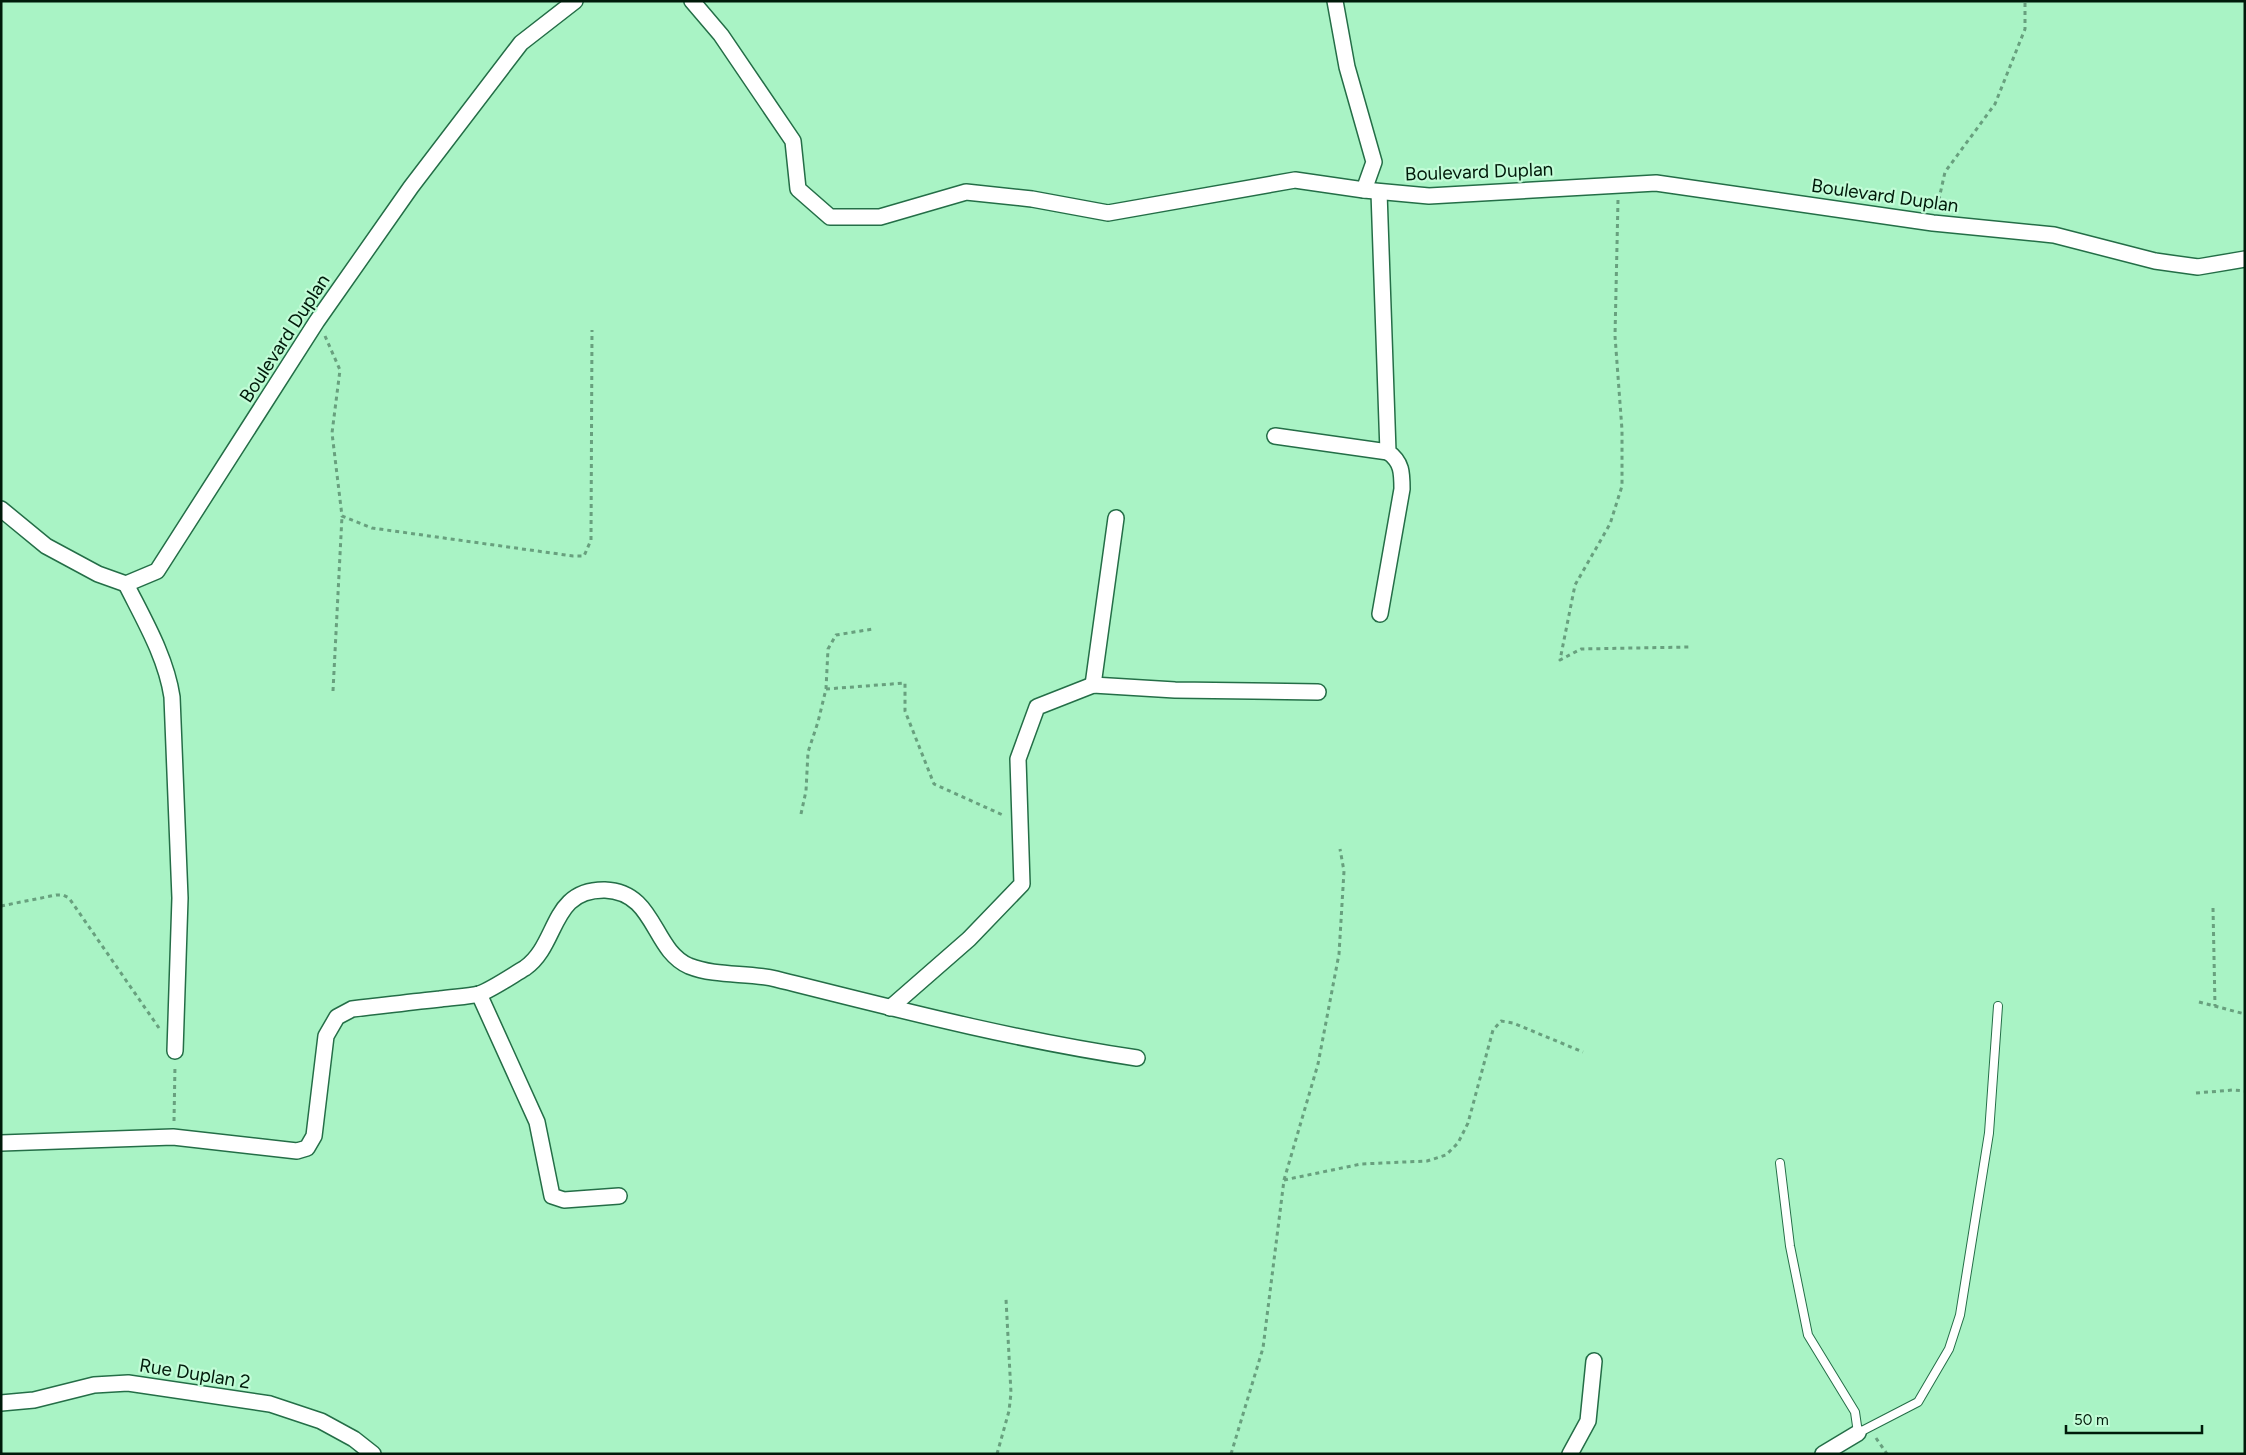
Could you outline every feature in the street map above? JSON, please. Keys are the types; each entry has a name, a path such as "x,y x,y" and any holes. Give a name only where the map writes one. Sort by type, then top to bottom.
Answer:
{"street":[{"name":"Boulevard Duplan","path":"126,584 157,571 317,321 411,188 521,43 575,1"},
{"name":"Boulevard Duplan","path":"692,1 721,35 793,141 798,189 830,217 880,217 966,192 1032,199 1108,212 1295,180 1372,191 1429,196 1656,183 1933,223 2054,235 2155,261 2198,267 2245,259"},
{"path":"1335,1 1347,68 1374,162 1372,191 1388,452"},
{"path":"1275,436 1388,452 1396,458 1401,466 1402,489 1380,614"},
{"path":"1,509 46,546 98,574 126,584 161,657 170,682 180,898 175,1051"},
{"path":"1093,685 1116,518"},
{"path":"890,1008 970,940 1022,884 1018,759 1037,707 1093,685 1175,690 1318,692"},
{"path":"1,1143 173,1136 297,1151 307,1148 314,1136 326,1036 337,1016 352,1009 480,994 526,967 538,955 563,909 572,898 588,892 606,890 622,894 642,906 669,951 688,966 713,972 771,978 890,1008 1058,1046 1137,1058"},
{"path":"480,994 537,1122 552,1196 564,1200 619,1196"},
{"path":"1570,1454 1584,1432 1590,1416 1594,1361"},
{"name":"Rue Duplan 2","path":"1,1403 34,1400 94,1385 128,1383 270,1404 321,1421 354,1439 374,1454"},
{"path":"1823,1454 1864,1431"}],"lane":[{"path":"1780,1164 1790,1246 1808,1335 1855,1412 1864,1431 1918,1402 1950,1349 1960,1316 1989,1133 1998,1006"}],"path":[{"path":"1933,223 1945,172 1995,104 2025,29 2024,1"},
{"path":"1618,185 1615,336 1622,430 1622,486 1610,524 1575,585 1560,660 1582,649 1689,647"},
{"path":"317,321 340,370 332,433 342,516 333,691"},
{"path":"342,516 372,528 584,556 591,540 592,330"},
{"path":"801,814 806,791 808,752 826,689 828,649 836,635 873,629"},
{"path":"826,689 905,683 905,711 934,784 1021,823"},
{"path":"1232,1454 1263,1348 1284,1180 1318,1064 1339,954 1344,870 1340,849"},
{"path":"1,906 56,895 63,895 69,898 175,1051 173,1136"},
{"path":"2213,908 2214,1006"},
{"path":"2199,1002 2245,1014"},
{"path":"1284,1180 1361,1164 1428,1161 1446,1155 1458,1144 1468,1123 1493,1030 1501,1021 1513,1023 1584,1052"},
{"path":"2196,1093 2245,1091"},
{"path":"997,1454 1009,1411 1011,1394 1006,1299"},
{"path":"1864,1431 1887,1454"}]}
